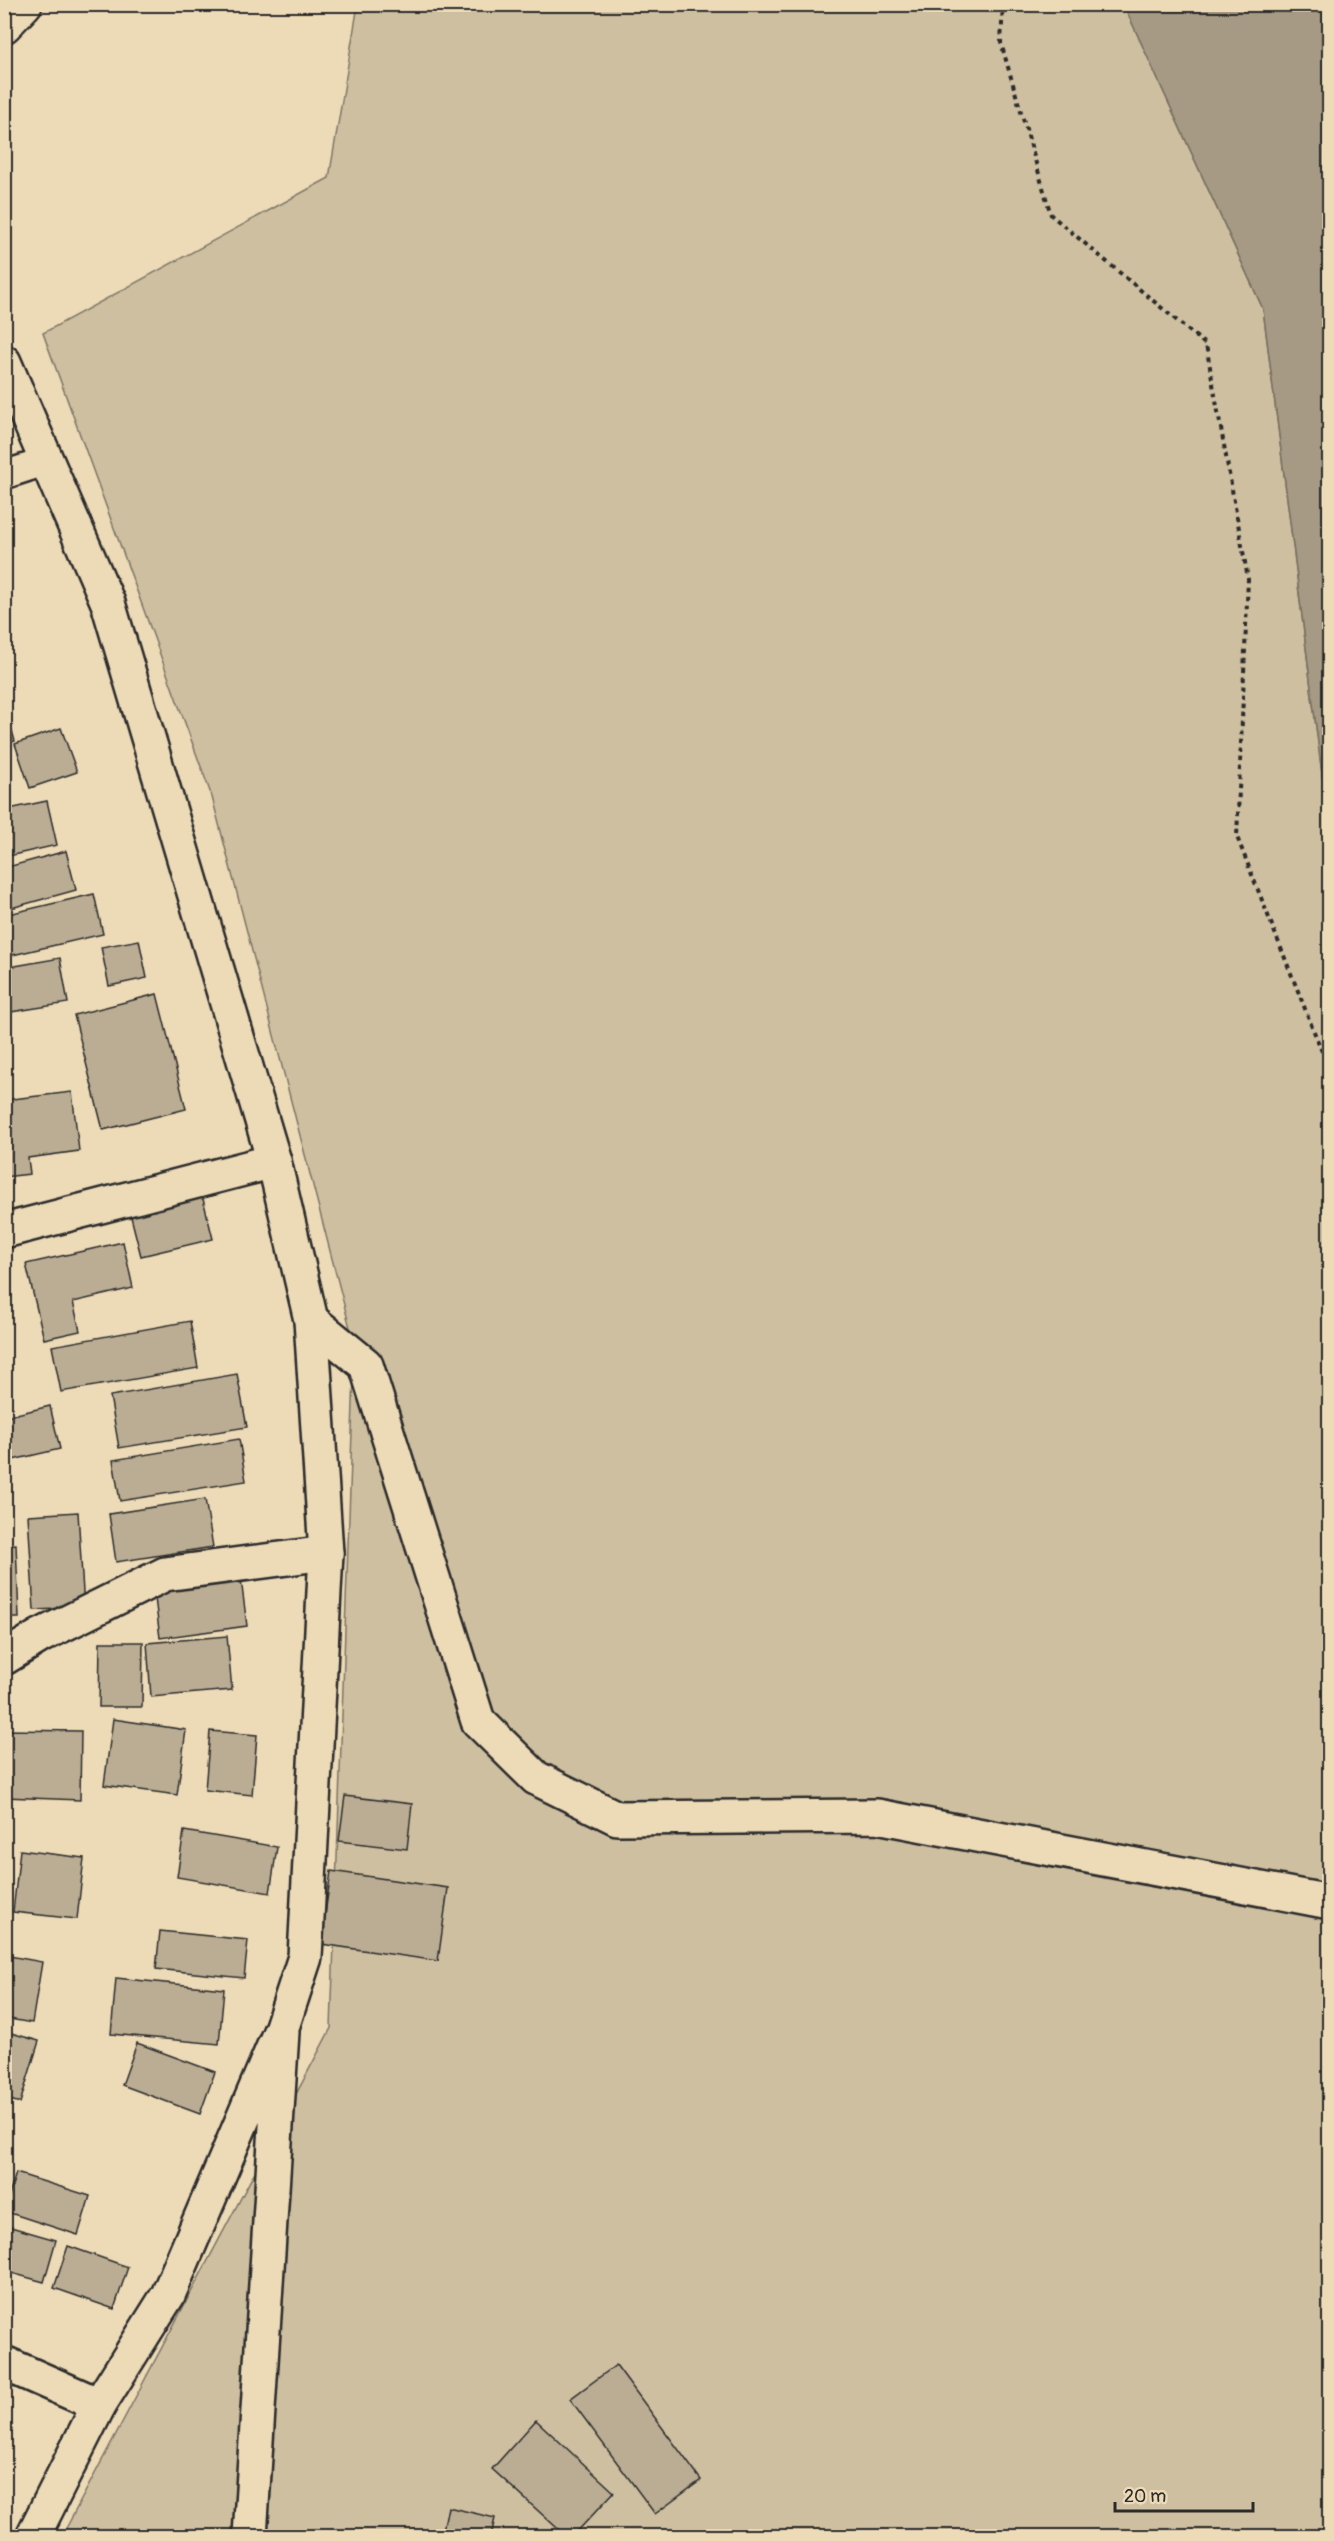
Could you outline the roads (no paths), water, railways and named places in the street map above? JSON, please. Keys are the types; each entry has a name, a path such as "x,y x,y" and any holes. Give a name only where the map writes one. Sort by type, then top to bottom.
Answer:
{"street":[{"path":"4,26 25,4"},
{"path":"4,362 108,603 274,1161 311,1320 326,1553 305,1957 282,2027 168,2295 99,2405 33,2536"},
{"path":"4,1231 274,1161"},
{"path":"311,1320 366,1365 478,1721 536,1778 617,1818 877,1816 1329,1902"},
{"path":"4,1658 40,1636 165,1574 326,1553"},
{"path":"250,2536 282,2027"},
{"path":"4,2363 99,2405"}],"lane":[{"path":"4,475 47,461"}]}
